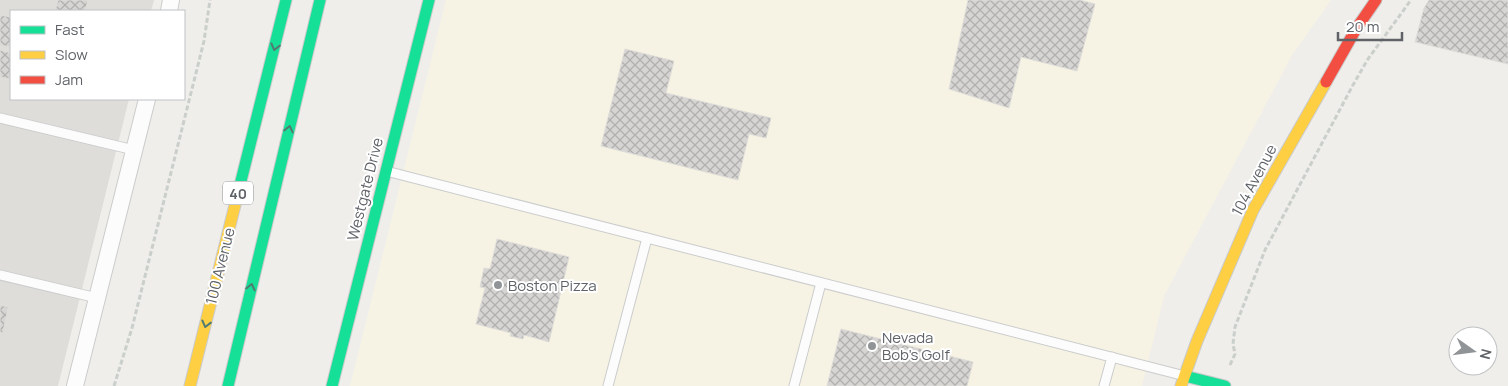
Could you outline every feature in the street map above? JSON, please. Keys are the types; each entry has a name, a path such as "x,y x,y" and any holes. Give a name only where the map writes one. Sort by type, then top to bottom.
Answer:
{"street":[{"name":"100 Avenue","path":"190,386 286,0"},
{"name":"40","path":"228,386 320,0"},
{"name":"Westgate Drive","path":"332,386 429,0"},
{"name":"104 Avenue","path":"1183,381 1197,341 1253,210 1356,29 1376,0"},
{"path":"75,386 147,100"},
{"path":"1183,381 1224,386"}],"lane":[{"path":"0,118 134,150"},
{"path":"385,171 1112,357 1183,381"},
{"path":"608,386 647,238"},
{"path":"0,276 97,298"},
{"path":"794,386 822,283"},
{"path":"1104,386 1112,357"}],"path":[{"path":"114,386 132,328 202,50 210,0"},
{"path":"1224,386 1235,354 1233,344 1235,327 1265,250 1302,177 1361,72 1411,0"}],"shaded area":[{"path":"0,0 154,0 151,10 10,10 10,100 129,100 58,386 0,386"},
{"path":"446,0 1331,0 1292,55 1164,296 1142,386 350,386"}],"building":[{"path":"58,0 88,0 85,10 55,10"},
{"path":"968,0 1080,0 1095,4 1077,71 1021,57 1009,108 949,89"},
{"path":"1429,0 1508,0 1508,64 1415,42 1424,8"},
{"path":"0,15 10,17 10,47 0,45"},
{"path":"625,49 674,61 666,93 771,118 766,138 749,134 738,180 601,146"},
{"path":"0,50 10,53 10,79 0,77"},
{"path":"497,239 569,257 549,342 524,335 523,339 510,336 511,333 476,324 485,288 480,287 484,268 490,269"},
{"path":"0,305 8,307 3,333 0,332"},
{"name":"Nevada Bob's Golf","path":"841,329 973,362 967,386 827,386"}],"traffic: fast":[{"path":"239,189 286,0"},
{"path":"228,386 320,0"},
{"path":"332,386 429,0"},
{"path":"1185,376 1225,386"}],"traffic: slow":[{"path":"1181,386 1197,341 1253,210 1326,82"},
{"path":"190,386 239,189"}],"traffic: jam":[{"path":"1326,82 1356,29 1376,0"}],"place":[{"name":"Boston Pizza","path":"498,285"},
{"name":"Nevada Bob's Golf","path":"872,346"}]}
